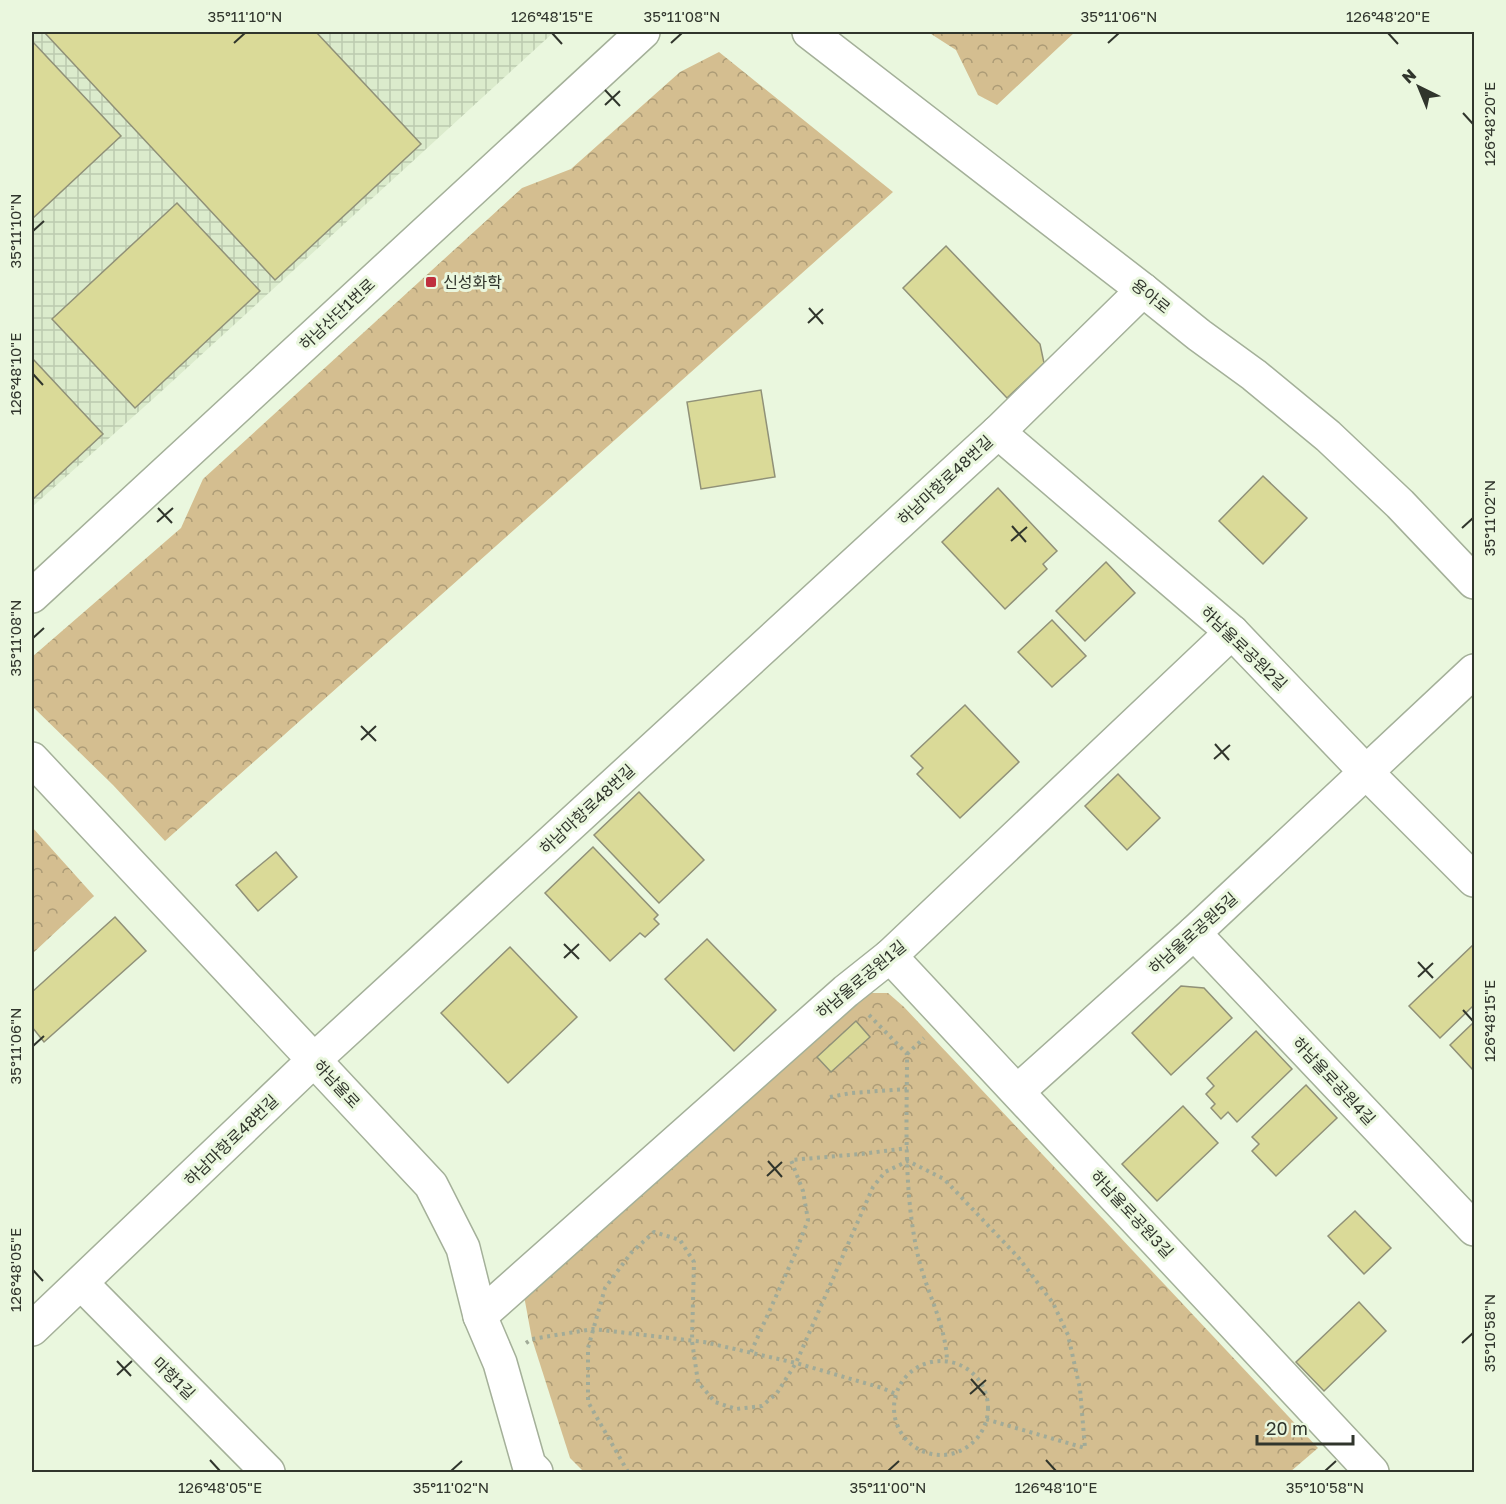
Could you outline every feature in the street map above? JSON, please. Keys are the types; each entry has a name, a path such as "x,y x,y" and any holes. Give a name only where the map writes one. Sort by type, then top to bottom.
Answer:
{"street":[{"name":"하남산단1번로","path":"32,596 643,32"},
{"name":"용아로","path":"809,32 1199,335 1254,375 1328,436 1400,504 1474,582"},
{"name":"하남마항로48번길","path":"32,1329 314,1060 998,432 1143,290"},
{"name":"하남울로공원2길","path":"998,432 1232,632 1366,772 1474,880"},
{"name":"하남울로공원1길","path":"480,1316 846,991 890,956 1232,632"},
{"name":"하남울로공원5길","path":"1018,1091 1194,933 1474,671"},
{"name":"하남울로","path":"32,759 431,1185 463,1248 480,1316 500,1363 529,1466 536,1473"},
{"name":"하남울로공원4길","path":"1194,933 1474,1228"},
{"name":"하남울로공원3길","path":"890,956 1372,1473"},
{"name":"마항1길","path":"81,1283 268,1473"}],"path":[{"path":"846,991 907,1054 908,1203 918,1256 946,1342 947,1361"},
{"path":"830,1097 850,1093 907,1089"},
{"path":"751,1352 808,1220 802,1191 791,1160 908,1148"},
{"path":"628,1473 588,1402 588,1348 605,1288 631,1253 654,1232 680,1240 694,1262 692,1341 698,1382 715,1402 736,1409 762,1406 777,1393 796,1363 873,1187 885,1172 908,1161"},
{"path":"908,1161 944,1179 1018,1257 1053,1303 1068,1335 1080,1389 1085,1448 985,1419"},
{"path":"500,1363 532,1339 593,1329 692,1341 751,1352 796,1363 896,1394"},
{"path":"947,1361 961,1365 982,1385 987,1399 987,1414 983,1428 975,1440 963,1449 942,1454 921,1450 908,1442 899,1431 894,1416 896,1394 906,1376 918,1366 947,1361"}],"shaded area":[{"path":"32,32 554,32 32,507"}],"green space":[{"path":"928,32 1075,32 997,105 978,95 956,50"},
{"path":"719,52 893,192 165,841 113,785 32,706 32,657 181,528 203,479 522,188 571,169 680,72"},
{"path":"32,827 94,896 32,954"},
{"path":"860,993 888,993 904,1007 1318,1448 1290,1472 584,1472 570,1458 532,1339 524,1296"}],"building":[{"path":"44,32 316,32 421,144 275,280"},
{"path":"32,41 121,136 32,219"},
{"path":"177,203 260,291 135,408 52,319"},
{"path":"946,246 1040,344 1044,363 1007,398 903,288"},
{"path":"32,358 103,434 32,500"},
{"path":"761,390 775,477 701,489 687,402"},
{"path":"1263,476 1307,518 1263,564 1219,521"},
{"path":"998,488 1057,551 1043,564 1047,569 1005,609 942,542"},
{"path":"1106,562 1135,593 1085,641 1056,611"},
{"path":"1052,620 1086,656 1052,687 1018,652"},
{"path":"965,705 1019,762 960,818 917,774 923,768 911,756"},
{"path":"1118,774 1160,818 1127,850 1085,806"},
{"path":"639,792 704,860 659,903 594,835"},
{"path":"593,847 658,915 654,919 659,924 645,937 640,933 610,961 545,893"},
{"path":"276,852 297,877 258,911 236,885"},
{"path":"115,917 146,951 44,1042 32,1027 32,992"},
{"path":"707,939 776,1010 734,1051 665,979"},
{"path":"1474,944 1474,1005 1440,1038 1409,1006"},
{"path":"510,947 577,1017 508,1083 441,1013"},
{"path":"1181,986 1204,988 1232,1018 1171,1075 1132,1033"},
{"path":"856,1021 870,1037 831,1072 817,1057"},
{"path":"1474,1022 1474,1071 1450,1045"},
{"path":"1256,1031 1292,1069 1237,1122 1228,1112 1221,1119 1211,1108 1215,1104 1206,1094 1214,1086 1207,1078"},
{"path":"1306,1085 1337,1118 1276,1176 1252,1151 1259,1144 1252,1137"},
{"path":"1183,1106 1218,1143 1157,1201 1122,1164"},
{"path":"1355,1211 1391,1248 1364,1274 1328,1236"},
{"path":"1359,1302 1386,1331 1324,1391 1296,1362"}],"place":[{"name":"신성화학","path":"431,282"}]}
